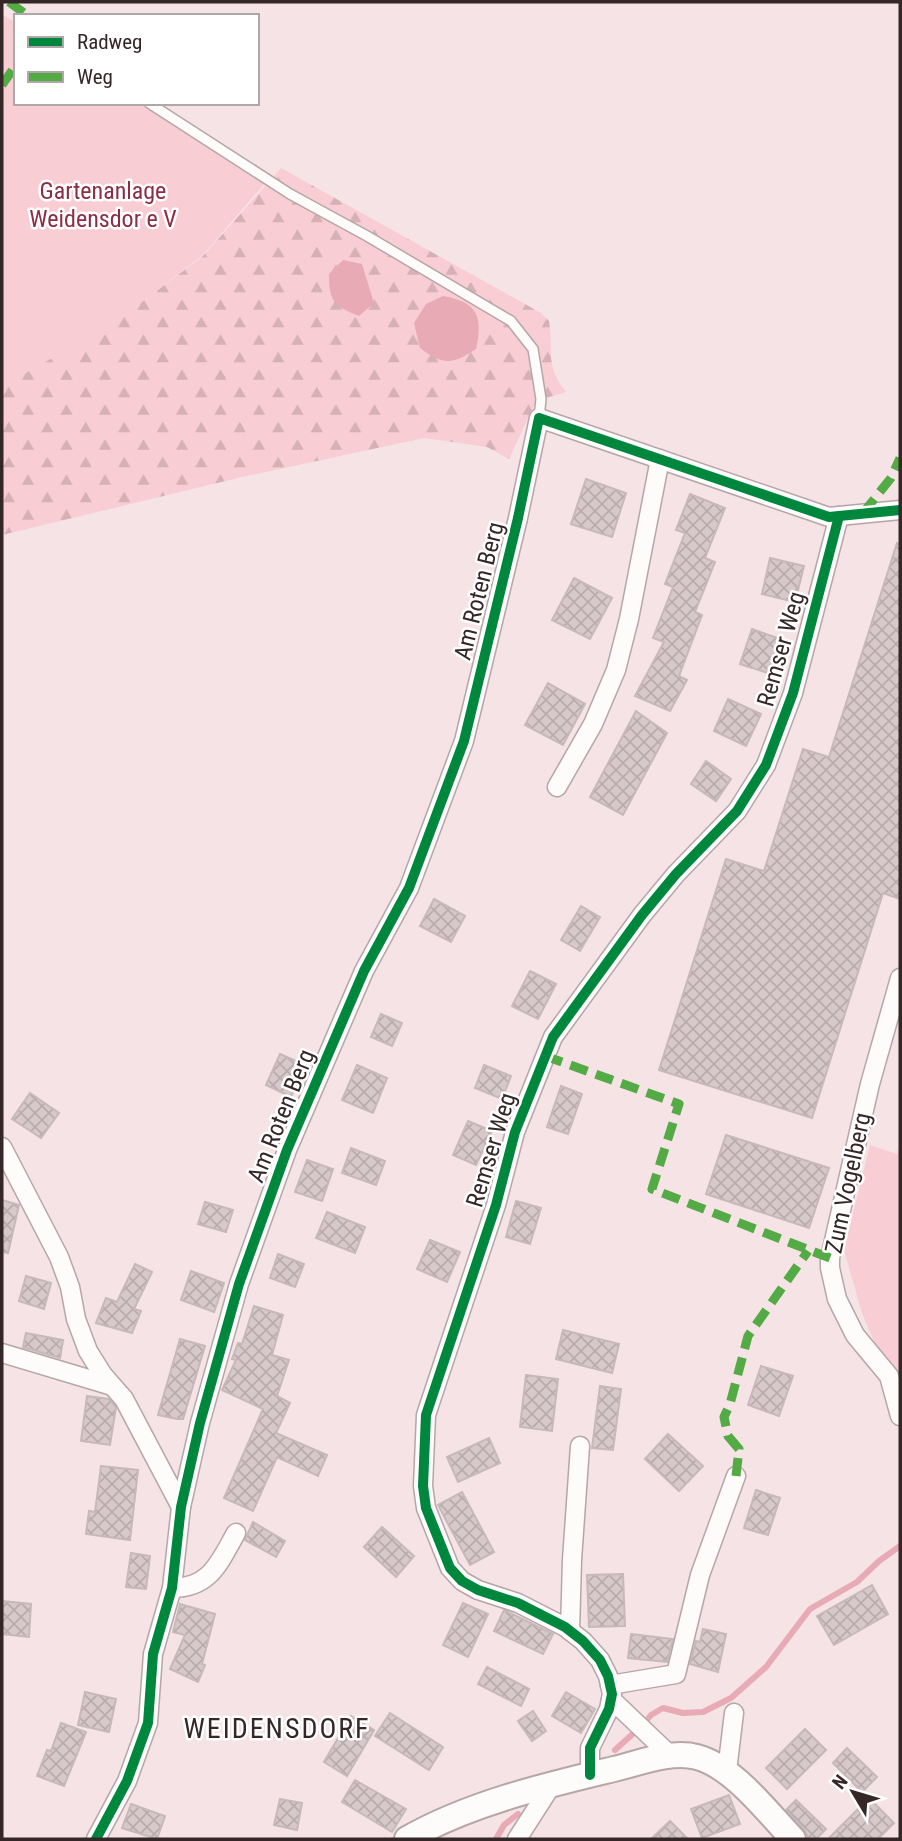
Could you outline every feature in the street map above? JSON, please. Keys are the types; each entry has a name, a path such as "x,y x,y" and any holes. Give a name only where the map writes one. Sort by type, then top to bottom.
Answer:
{"main road":[{"path":"423,1836 497,1801 553,1783 671,1756 696,1757 727,1771 793,1839"}],"street":[{"path":"539,418 829,517 900,510"},
{"name":"Am Roten Berg","path":"96,1839 127,1781 148,1723 153,1654 172,1588 180,1507 200,1423 239,1284 287,1150 364,971 409,888 464,741 539,418"},
{"path":"557,787 593,724 616,670 629,619 660,459"},
{"name":"Remser Weg","path":"610,1692 600,1660 570,1631 538,1611 478,1590 462,1581 450,1569 426,1508 423,1486 426,1415 496,1205 515,1132 552,1037 642,915 676,874 737,811 766,765 793,693 839,516"},
{"name":"Zum Vogelberg","path":"900,978 870,1084 830,1258 830,1268 837,1299 855,1335 889,1376 900,1416"},
{"path":"2,1147 59,1256 70,1287 76,1319 88,1351 124,1399 180,1507"},
{"path":"2,1353 113,1386"},
{"path":"570,1631 580,1446"},
{"path":"610,1692 676,1674 700,1575 736,1476"},
{"path":"172,1588 188,1588 209,1575 236,1533"},
{"path":"610,1692 671,1756"},
{"path":"590,1775 590,1748 609,1709 610,1692"},
{"path":"727,1771 734,1713"},
{"path":"517,1839 553,1783"}],"lane":[{"path":"152,105 290,194 511,321 533,349 541,399 539,418"}],"green space":[{"name":"Gartenanlage Weidensdor e V","path":"2,14 14,22 14,105 145,105 266,182 203,255 134,308 2,386"},
{"path":"281,168 541,313 549,321 552,365 566,392 536,401 509,459 487,447 424,438 242,477 2,535 2,386 134,308 203,256","holes":["343,260 362,264 373,303"]},
{"path":"870,1145 897,1154 900,1145 900,1403 862,1313 844,1250"}],"shaded area":[{"path":"343,260 362,264 374,303 359,316 339,306 330,291 329,274"},
{"path":"443,296 471,307 479,328 476,349 460,358 447,361 435,358 420,348 414,323 426,304"}],"building":[{"path":"586,479 626,493 612,537 571,524"},
{"path":"690,494 725,508 705,558 715,562 695,612 702,615 679,676 687,680 670,711 635,696 664,642 653,638 673,587 665,584 685,533 676,530"},
{"path":"897,543 900,544 900,899 883,893 812,1118 659,1070 726,859 764,871 803,749 829,757"},
{"path":"770,558 804,566 795,602 762,594"},
{"path":"574,578 612,598 590,639 552,620"},
{"path":"752,629 786,641 774,675 740,664"},
{"path":"548,683 585,704 563,745 525,725"},
{"path":"728,699 761,714 746,746 714,731"},
{"path":"636,711 667,733 623,815 590,797"},
{"path":"706,761 731,779 716,801 691,784"},
{"path":"434,899 465,916 451,942 420,926"},
{"path":"581,906 600,917 580,951 561,940"},
{"path":"530,971 556,984 538,1019 512,1006"},
{"path":"381,1014 402,1023 392,1046 371,1037"},
{"path":"280,1054 305,1065 291,1097 266,1085"},
{"path":"357,1065 387,1078 373,1113 342,1100"},
{"path":"484,1065 511,1076 502,1099 475,1088"},
{"path":"561,1086 582,1094 568,1134 547,1127"},
{"path":"30,1093 59,1113 41,1138 12,1119"},
{"path":"468,1121 492,1131 476,1165 453,1155"},
{"path":"726,1135 829,1168 809,1228 706,1194"},
{"path":"351,1148 385,1161 376,1185 342,1173"},
{"path":"307,1160 333,1169 322,1201 295,1192"},
{"path":"2,1200 19,1205 8,1253 2,1252"},
{"path":"516,1201 541,1208 530,1244 506,1237"},
{"path":"205,1202 233,1210 226,1232 198,1224"},
{"path":"327,1212 365,1227 355,1253 316,1238"},
{"path":"430,1240 460,1252 447,1282 417,1269"},
{"path":"278,1254 304,1264 295,1287 270,1278"},
{"path":"135,1264 152,1272 134,1309 141,1311 132,1333 96,1323 106,1298 117,1302"},
{"path":"191,1271 224,1283 214,1312 181,1300"},
{"path":"26,1276 51,1283 44,1309 19,1301"},
{"path":"254,1306 283,1315 272,1355 289,1360 277,1396 290,1403 276,1433 327,1455 318,1476 277,1457 253,1511 224,1498 263,1409 222,1390 236,1360 232,1359 238,1343 242,1344"},
{"path":"563,1330 619,1344 612,1373 556,1359"},
{"path":"26,1333 63,1340 60,1358 23,1347"},
{"path":"180,1339 205,1346 183,1419 177,1419 158,1415"},
{"path":"761,1366 793,1376 779,1416 748,1405"},
{"path":"526,1375 558,1379 552,1431 520,1427"},
{"path":"600,1386 621,1389 613,1450 592,1448"},
{"path":"87,1396 109,1399 116,1407 110,1445 81,1441"},
{"path":"668,1434 703,1466 679,1491 645,1459"},
{"path":"489,1438 500,1463 458,1482 447,1457"},
{"path":"101,1466 138,1470 130,1540 86,1534 89,1511 95,1512"},
{"path":"756,1490 780,1498 768,1535 744,1528"},
{"path":"462,1492 494,1552 470,1565 438,1505"},
{"path":"253,1522 285,1541 276,1557 245,1540"},
{"path":"382,1527 414,1556 396,1577 364,1547"},
{"path":"131,1553 150,1556 146,1589 126,1587"},
{"path":"623,1574 625,1626 589,1627 587,1575"},
{"path":"872,1585 888,1614 834,1645 817,1616"},
{"path":"2,1601 31,1604 29,1637 2,1634"},
{"path":"463,1603 488,1614 468,1657 443,1645"},
{"path":"180,1604 215,1614 202,1664 205,1665 198,1682 170,1669 185,1635 173,1632"},
{"path":"504,1610 553,1634 543,1654 494,1631"},
{"path":"703,1629 726,1634 718,1672 690,1664 696,1641 700,1642"},
{"path":"631,1634 673,1639 667,1662 628,1658"},
{"path":"487,1667 529,1689 521,1706 478,1684"},
{"path":"85,1692 116,1699 109,1732 78,1725"},
{"path":"566,1692 595,1709 581,1733 552,1716"},
{"path":"533,1711 546,1731 532,1741 518,1721"},
{"path":"390,1713 443,1747 429,1770 375,1736"},
{"path":"351,1716 374,1730 347,1776 324,1762"},
{"path":"61,1723 86,1732 64,1786 37,1776 47,1750 51,1751"},
{"path":"805,1729 826,1750 787,1789 766,1768"},
{"path":"847,1748 877,1777 862,1792 833,1763"},
{"path":"355,1780 406,1809 392,1832 342,1802"},
{"path":"729,1795 740,1824 702,1838 691,1809"},
{"path":"869,1798 894,1823 878,1839 828,1839"},
{"path":"280,1799 302,1803 297,1830 274,1825"},
{"path":"796,1800 826,1829 816,1839 808,1838 804,1829 786,1810"},
{"path":"131,1804 165,1816 157,1839 122,1828"},
{"path":"670,1821 688,1839 651,1839"}],"waterway":[{"path":"643,1725 651,1715 663,1708 683,1713 703,1712 731,1698 766,1667 810,1609 857,1582 900,1546"},
{"path":"615,1750 636,1731"},
{"path":"496,1839 504,1825 518,1814"}],"marked path":[{"path":"9,2 25,14"},
{"path":"2,85 14,68"},
{"path":"863,513 891,478 900,458"},
{"path":"545,1056 679,1104 652,1189 830,1258"},
{"path":"736,1476 739,1449 728,1436 724,1417 748,1336 808,1251"}],"cycle path":[{"path":"96,1839 127,1781 148,1723 153,1654 172,1588 181,1507 200,1423 239,1284 287,1150 364,971 409,888 464,741 518,518 539,418 829,517 900,510"},
{"path":"590,1775 590,1748 609,1709 612,1694 608,1676 600,1660 583,1641 565,1627 518,1603 478,1590 462,1581 450,1568 426,1508 423,1486 426,1415 496,1205 515,1132 553,1037 642,915 676,874 737,811 766,765 793,693 839,516"}],"district":[{"name":"WEIDENSDORF","path":"277,1728"}]}
